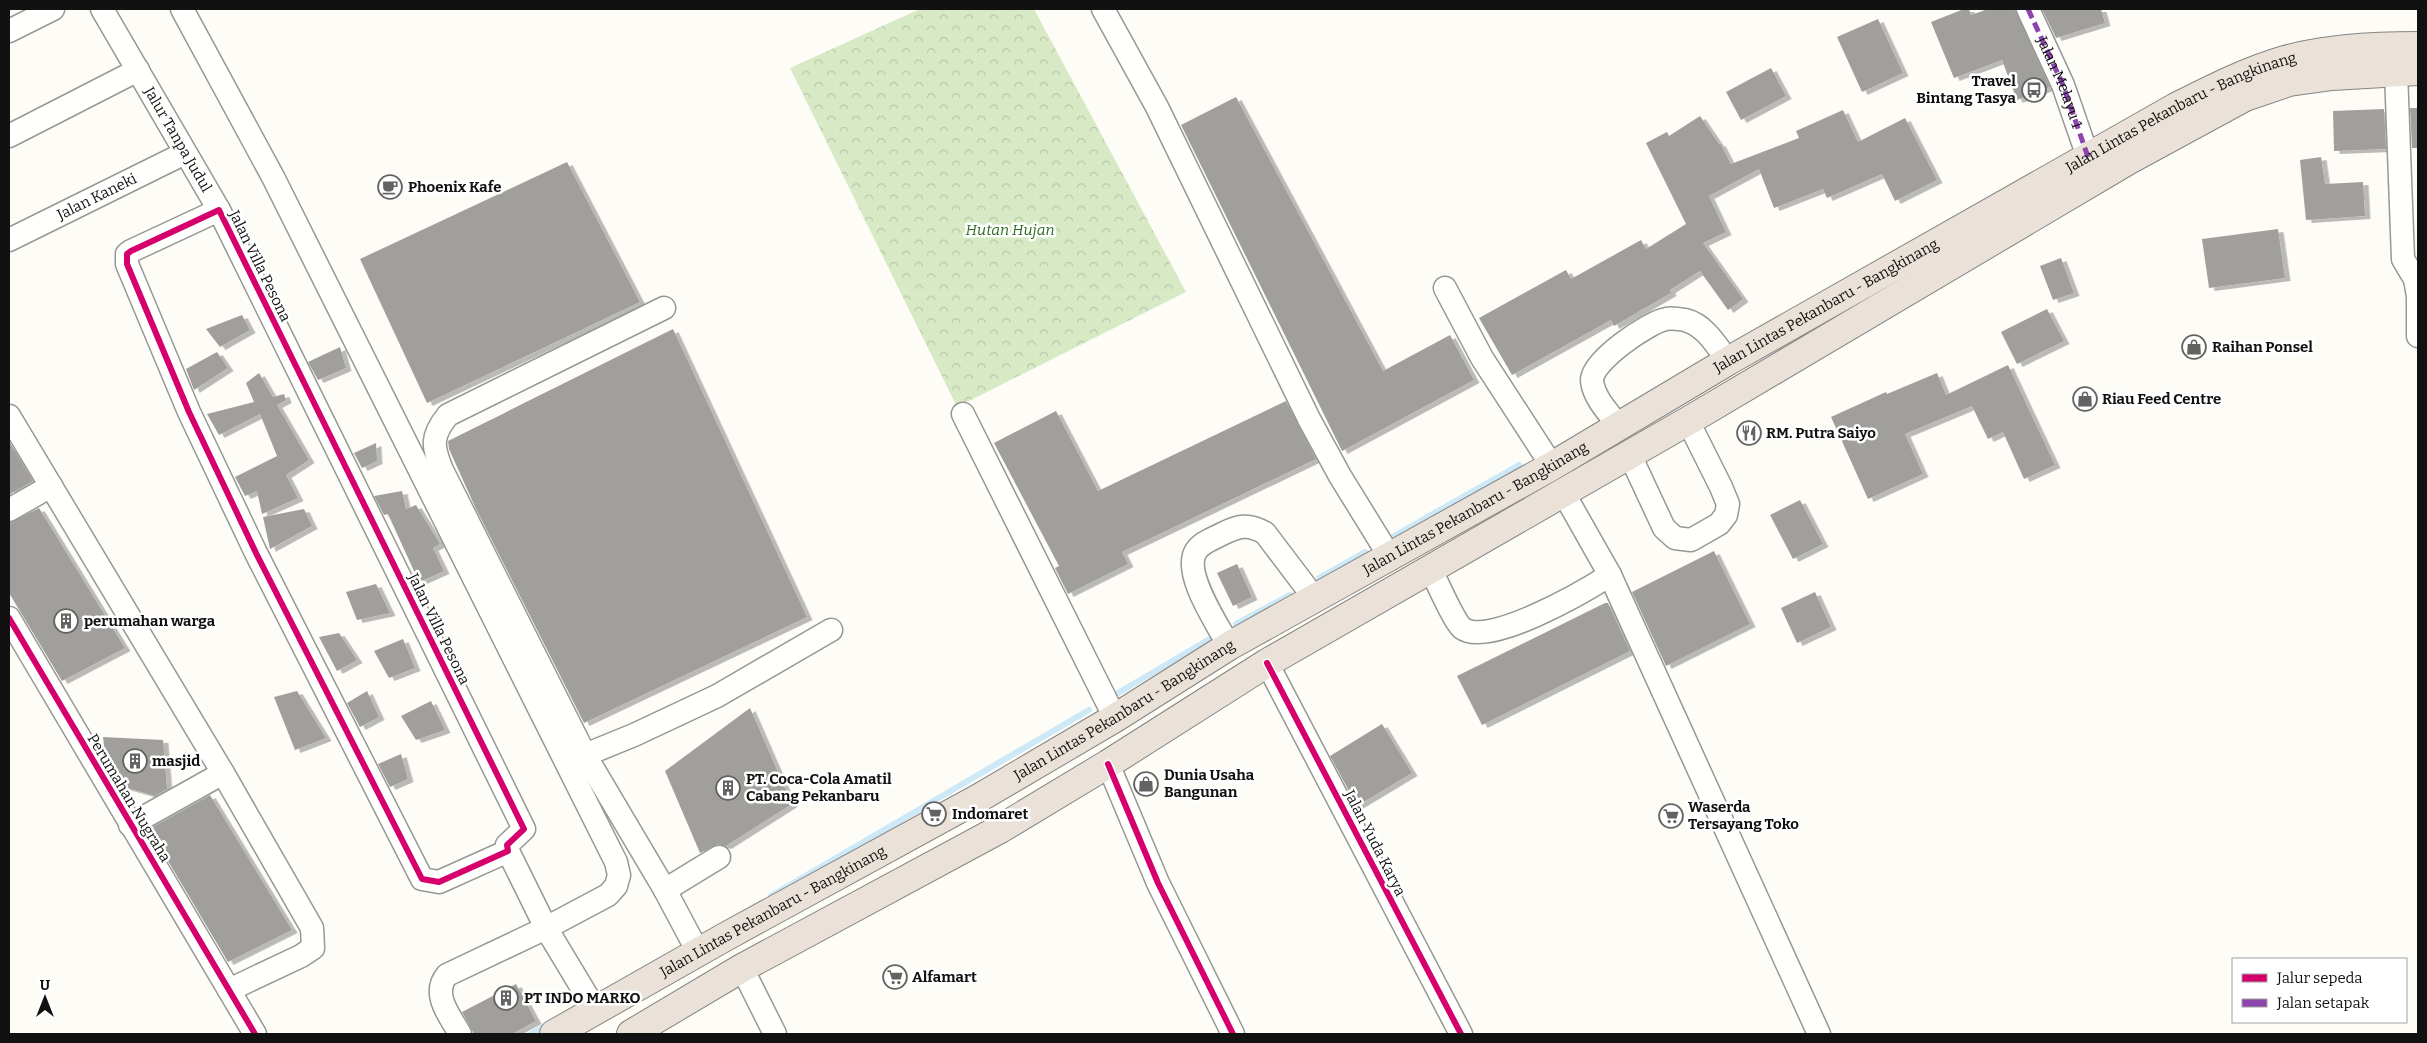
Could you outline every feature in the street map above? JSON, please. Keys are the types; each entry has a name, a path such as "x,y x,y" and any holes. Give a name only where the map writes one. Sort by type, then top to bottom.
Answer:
{"highway":[{"name":"Jalan Lintas Pekanbaru - Bangkinang","path":"554,1034 698,952 979,798 1115,718 1229,646 1390,558 1552,466 1728,361 2213,88 2240,75 2286,59 2340,50 2418,46"},
{"name":"Jalan Lintas Pekanbaru - Bangkinang","path":"631,1034 742,968 1000,829 1108,764 1267,663 1688,420 2129,160 2245,97 2289,82 2407,71"},
{"path":"979,798 1000,829"}],"street":[{"path":"9,31 54,9"},
{"name":"Jalur Tanpa Judul","path":"102,9 219,210"},
{"path":"182,9 273,177 616,862 619,875 616,886 612,890 546,928 447,975 441,981 442,1001 460,1034"},
{"path":"1103,9 1157,107 1309,419 1340,476 1390,558"},
{"name":"Jalan Melayu 1","path":"2028,9 2062,85 2088,157"},
{"name":"Jalur Tanpa Judul","path":"9,136 138,70"},
{"path":"2407,71 2403,259 2415,279 2418,296 2418,336"},
{"name":"Jalan Kaneki","path":"9,240 185,153"},
{"name":"Jalan Villa Pesona","path":"219,210 524,829 507,845 508,852 439,882 422,879 282,607 189,412 126,259 131,251 219,210"},
{"path":"1445,288 1482,358 1552,466"},
{"path":"664,308 448,415 436,429 434,450 442,470 585,755 665,890 698,952"},
{"path":"1618,426 1595,394 1591,378 1599,363 1616,346 1664,319 1683,319 1697,324 1710,336 1728,361"},
{"path":"963,414 1115,718"},
{"path":"9,416 223,773 312,928 313,948 301,956 229,990 255,1034"},
{"path":"1629,453 1664,528 1675,538 1691,540 1719,524 1726,515 1728,504 1722,487 1688,420"},
{"path":"9,510 51,486"},
{"path":"1563,492 1610,575 1819,1034"},
{"path":"1229,646 1194,578 1192,562 1196,551 1203,544 1240,525 1255,527 1265,533 1315,599"},
{"path":"1430,570 1461,627 1474,634 1496,630 1556,607 1610,575"},
{"name":"Perumahan Nugraha","path":"9,618 229,990"},
{"path":"585,755 634,735 717,696 831,630"},
{"name":"Jalan Yuda Karya","path":"1267,663 1461,1034"},
{"path":"1108,764 1158,884 1232,1034"},
{"name":"Perumahan Nugraha","path":"130,825 223,773"},
{"path":"508,852 546,928 596,1011"},
{"path":"665,890 719,857"},
{"path":"742,968 775,1034"}],"green space":[{"name":"Hutan Hujan","path":"920,9 1034,9 1186,292 957,407 790,68"}],"building":[{"path":"1964,9 1969,9 1971,15 1988,9 2015,9 2050,87 2017,100 2002,60 1954,78 1931,22"},
{"path":"2042,9 2101,9 2105,23 2056,38"},
{"path":"1878,19 1903,73 1862,92 1837,37"},
{"path":"1771,68 1786,96 1741,120 1726,92"},
{"path":"1236,97 1383,371 1450,335 1474,380 1342,451 1181,125"},
{"path":"2410,108 2418,108 2418,148 2412,148"},
{"path":"2384,109 2386,149 2334,151 2333,111"},
{"path":"1843,110 1858,142 1905,118 1937,180 1895,201 1882,174 1827,198 1823,189 1774,208 1759,169 1709,196 1726,232 1703,243 1743,299 1728,310 1700,271 1670,290 1671,293 1614,326 1611,320 1512,375 1479,318 1566,270 1571,279 1641,240 1646,249 1686,224 1646,143 1667,132 1669,136 1700,116 1720,143 1731,164 1799,138 1796,131"},
{"path":"2321,157 2325,184 2363,182 2365,216 2306,220 2300,160"},
{"path":"567,162 640,302 427,403 360,259"},
{"path":"2278,229 2285,278 2209,288 2202,239"},
{"path":"2061,258 2074,293 2053,300 2040,266"},
{"path":"2047,309 2064,341 2017,364 2001,332"},
{"path":"242,315 250,330 220,347 206,329"},
{"path":"673,329 807,617 584,723 476,509 449,449 448,441"},
{"path":"340,347 346,368 318,380 308,362"},
{"path":"217,352 228,368 194,390 186,369"},
{"path":"2008,365 2055,465 2024,479 2003,432 1988,439 1972,406 1905,434 1923,474 1868,499 1831,417 1886,392 1887,394 1937,373 1946,395"},
{"path":"259,373 273,397 284,394 286,400 277,405 309,460 286,475 298,498 262,514 257,491 245,496 235,477 277,456 260,414 219,435 207,414 254,402 246,383"},
{"path":"1286,401 1316,459 1122,552 1128,564 1068,594 1055,568 1059,566 994,443 1056,411 1098,491"},
{"path":"9,441 33,481 9,495"},
{"path":"376,443 377,461 362,468 354,453"},
{"path":"402,491 406,509 416,505 440,544 433,548 444,571 419,582 388,514 384,515 374,496"},
{"path":"1800,500 1823,544 1793,559 1770,515"},
{"name":"perumahan warga","path":"39,508 125,648 62,681 9,593 9,523"},
{"path":"304,509 312,526 270,549 263,517"},
{"path":"1714,551 1750,624 1666,666 1632,592"},
{"path":"1237,564 1252,597 1233,606 1217,573"},
{"path":"376,584 390,613 357,620 346,592"},
{"path":"1815,592 1831,627 1797,643 1781,608"},
{"path":"1608,603 1630,651 1482,725 1457,676"},
{"path":"339,633 357,660 337,671 319,637"},
{"path":"403,639 415,668 389,678 374,651"},
{"path":"297,691 326,738 295,750 274,697"},
{"path":"367,691 379,717 360,727 347,703"},
{"path":"431,701 445,730 416,740 401,716"},
{"name":"PT. Coca-Cola Amatil Cabang Pekanbaru","path":"750,708 792,804 726,846 718,844 700,853 665,771"},
{"path":"1382,724 1412,773 1357,806 1330,756"},
{"name":"masjid","path":"103,737 163,740 167,789 155,796 124,787 105,754"},
{"path":"401,754 408,779 390,787 378,764"},
{"path":"210,795 292,930 228,962 149,829"},
{"name":"PT INDO MARKO","path":"516,984 536,1021 512,1034 474,1034 462,1012"}],"waterway":[{"path":"1394,536 1519,465"},
{"path":"1319,578 1365,552"},
{"path":"1236,624 1290,595"},
{"path":"1118,693 1213,637"},
{"path":"771,896 1089,710"},
{"path":"531,1034 549,1024"}],"marked path":[{"path":"2028,9 2063,85 2088,157"}],"cycle path":[{"path":"219,210 524,829 507,845 508,851 439,882 422,879 256,553 189,412 127,264 127,254 131,251 219,210"},
{"path":"9,618 255,1034"},
{"path":"1267,663 1461,1034"},
{"path":"1108,764 1158,883 1233,1034"}],"place":[{"name":"Travel Bintang Tasya","path":"2034,90"},
{"name":"Phoenix Kafe","path":"390,187"},
{"name":"Raihan Ponsel","path":"2194,347"},
{"name":"Riau Feed Centre","path":"2085,399"},
{"name":"RM. Putra Saiyo","path":"1749,433"},
{"name":"perumahan warga","path":"66,621"},
{"name":"masjid","path":"135,761"},
{"name":"Dunia Usaha Bangunan","path":"1146,784"},
{"name":"PT. Coca-Cola Amatil Cabang Pekanbaru","path":"728,788"},
{"name":"Indomaret","path":"934,814"},
{"name":"Waserda Tersayang Toko","path":"1671,816"},
{"name":"Alfamart","path":"895,977"},
{"name":"PT INDO MARKO","path":"506,998"}]}
